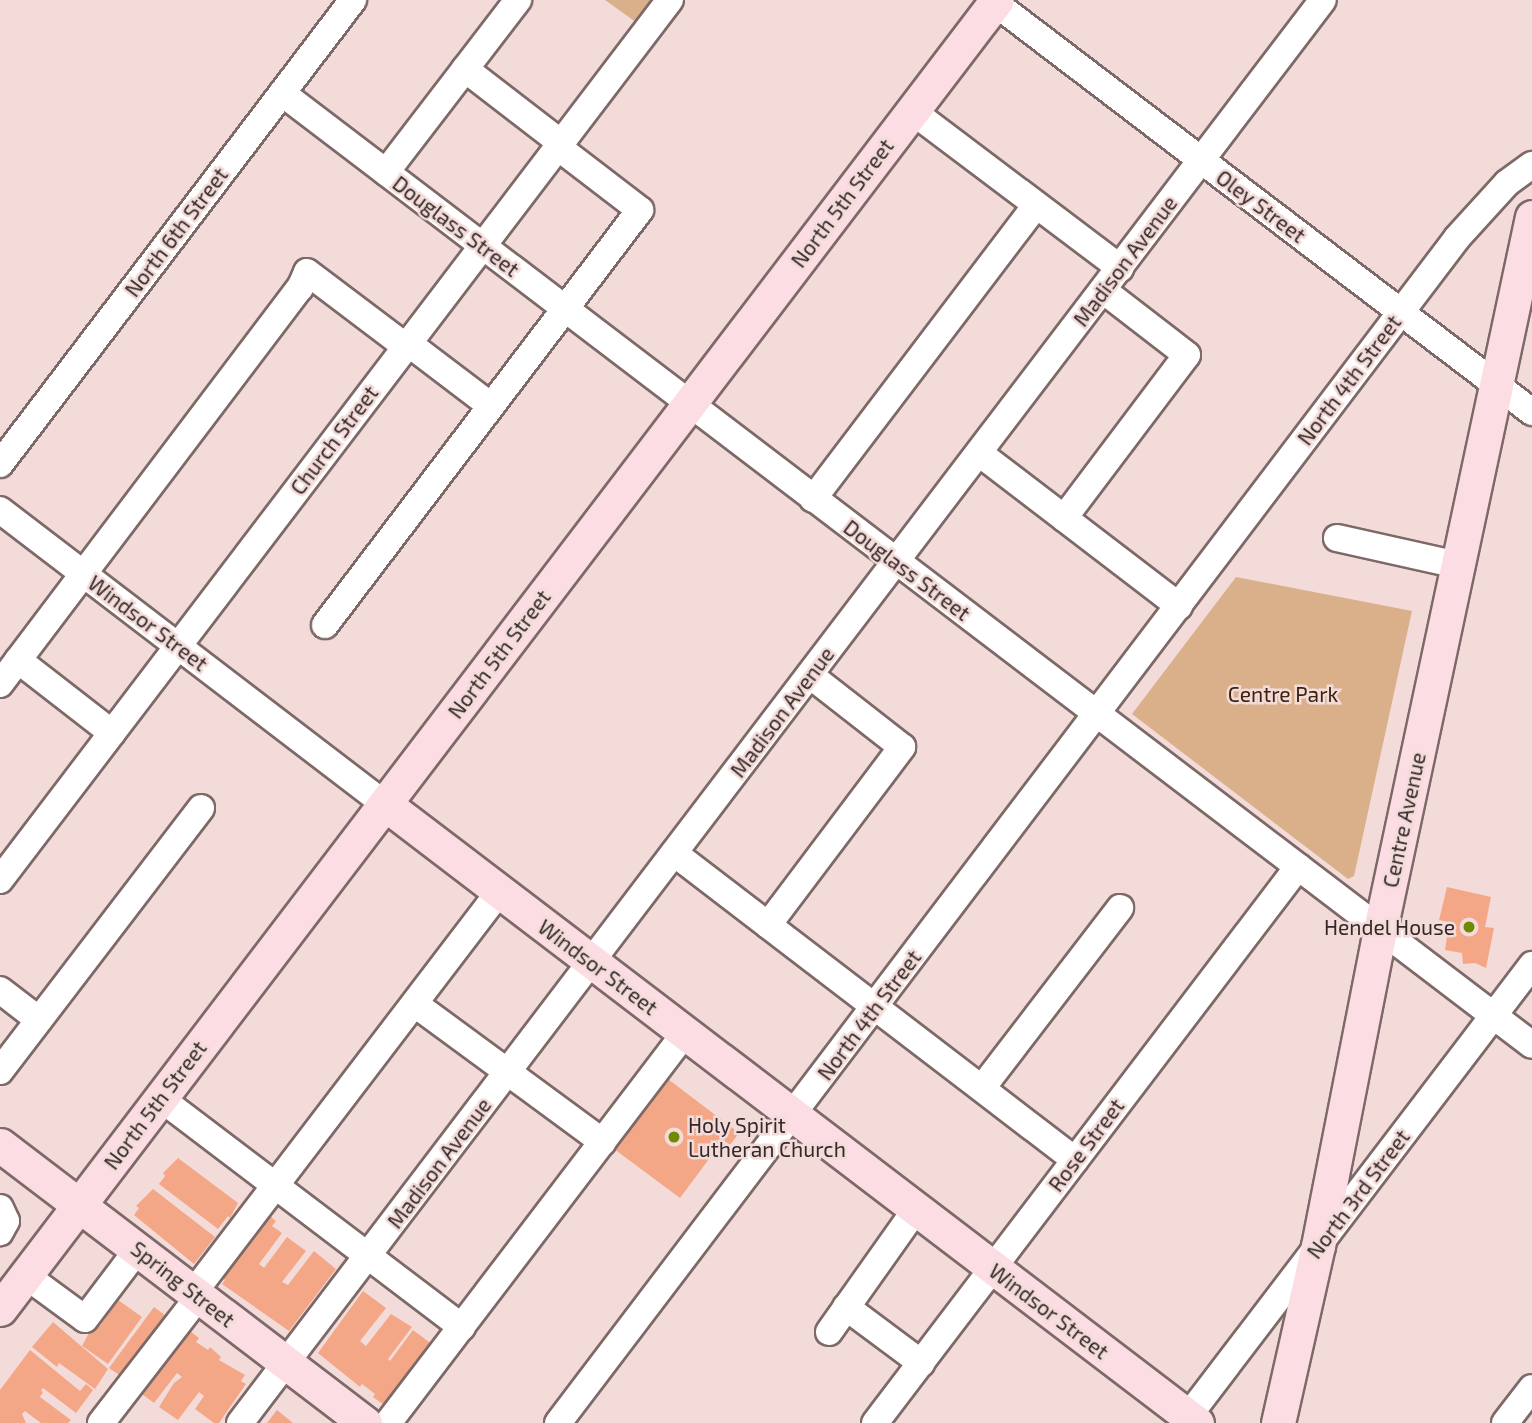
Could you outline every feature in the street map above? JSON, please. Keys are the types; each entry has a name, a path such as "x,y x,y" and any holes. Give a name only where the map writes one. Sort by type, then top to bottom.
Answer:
{"main road":[{"name":"North 5th Street","path":"10,1288 79,1205 994,1"},
{"name":"Centre Avenue","path":"1278,1423 1318,1246 1380,930 1532,217"},
{"name":"Windsor Street","path":"385,804 1189,1421"},
{"name":"Spring Street","path":"2,1151 138,1249 365,1423"}],"street":[{"name":"North 6th Street","path":"0,464 353,0"},
{"path":"386,172 518,0"},
{"name":"Church Street","path":"0,880 670,0"},
{"name":"Madison Avenue","path":"240,1423 1323,0"},
{"name":"Oley Street","path":"994,1 1532,412"},
{"path":"325,625 640,210 465,69"},
{"name":"Douglass Street","path":"282,93 1532,1045"},
{"path":"912,111 1120,268"},
{"name":"North 4th Street","path":"558,1423 1457,238 1507,183 1532,165"},
{"path":"813,499 1036,205"},
{"path":"0,684 299,288 307,272 491,406"},
{"path":"1063,518 1187,355 1103,290"},
{"path":"979,453 1179,606"},
{"name":"Windsor Street","path":"0,510 385,804"},
{"path":"1337,538 1458,565"},
{"path":"18,660 112,733"},
{"path":"768,925 902,747 810,675"},
{"path":"0,1071 201,808"},
{"path":"674,853 1075,1160"},
{"name":"Rose Street","path":"875,1423 1298,867"},
{"path":"102,1423 276,1186 499,892"},
{"path":"982,1088 1120,908"},
{"name":"North 3rd Street","path":"1189,1421 1318,1246 1532,965"},
{"path":"0,990 39,1020"},
{"path":"415,1004 603,1142"},
{"path":"388,1423 685,1033"},
{"path":"160,1098 462,1326"},
{"path":"0,1208 6,1221 0,1232"},
{"path":"829,1332 916,1209"},
{"path":"10,1288 85,1319 138,1249"},
{"path":"846,1307 921,1363"},
{"path":"1505,1423 1532,1388"}],"green space":[{"path":"605,0 659,0 640,25"},
{"name":"Centre Park","path":"1236,577 1412,611 1354,876 1348,879 1132,714"}],"building":[{"name":"Hendel House","path":"1447,887 1491,897 1485,927 1494,928 1486,968 1475,963 1463,964 1462,953 1445,950 1449,922 1439,920"},
{"name":"Holy Spirit Lutheran Church","path":"660,1073 739,1133 730,1145 723,1140 680,1198 606,1143"},
{"path":"178,1158 238,1203 230,1218 228,1216 218,1229 159,1184 165,1176 163,1173"},
{"path":"153,1189 215,1237 194,1264 134,1215 139,1208 136,1206"},
{"path":"265,1212 276,1221 272,1226 282,1233 259,1264 264,1268 287,1237 306,1251 282,1282 288,1285 314,1251 336,1269 289,1331 222,1284 225,1280 217,1275"},
{"path":"363,1291 386,1308 360,1341 366,1346 391,1314 412,1327 388,1359 390,1361 413,1330 437,1348 394,1409 373,1397 375,1394 362,1384 360,1387 318,1353"},
{"path":"118,1300 142,1317 108,1364 82,1346 95,1322 100,1326"},
{"path":"154,1307 170,1319 125,1379 109,1368"},
{"path":"53,1322 108,1369 95,1389 59,1363 57,1367 32,1347"},
{"path":"186,1328 199,1338 196,1342 208,1350 210,1347 221,1357 219,1360 245,1375 241,1381 246,1384 219,1423 214,1423 195,1409 204,1396 199,1392 178,1420 159,1407 174,1383 182,1377 177,1373 154,1403 134,1388"},
{"path":"30,1350 80,1391 86,1384 93,1390 76,1413 43,1388 40,1397 71,1420 68,1423 41,1423 25,1411 22,1414 26,1423 0,1423 0,1390"},
{"path":"277,1410 293,1423 267,1423"}],"place":[{"name":"Hendel House","path":"1469,927"},
{"name":"Holy Spirit Lutheran Church","path":"674,1137"}]}
